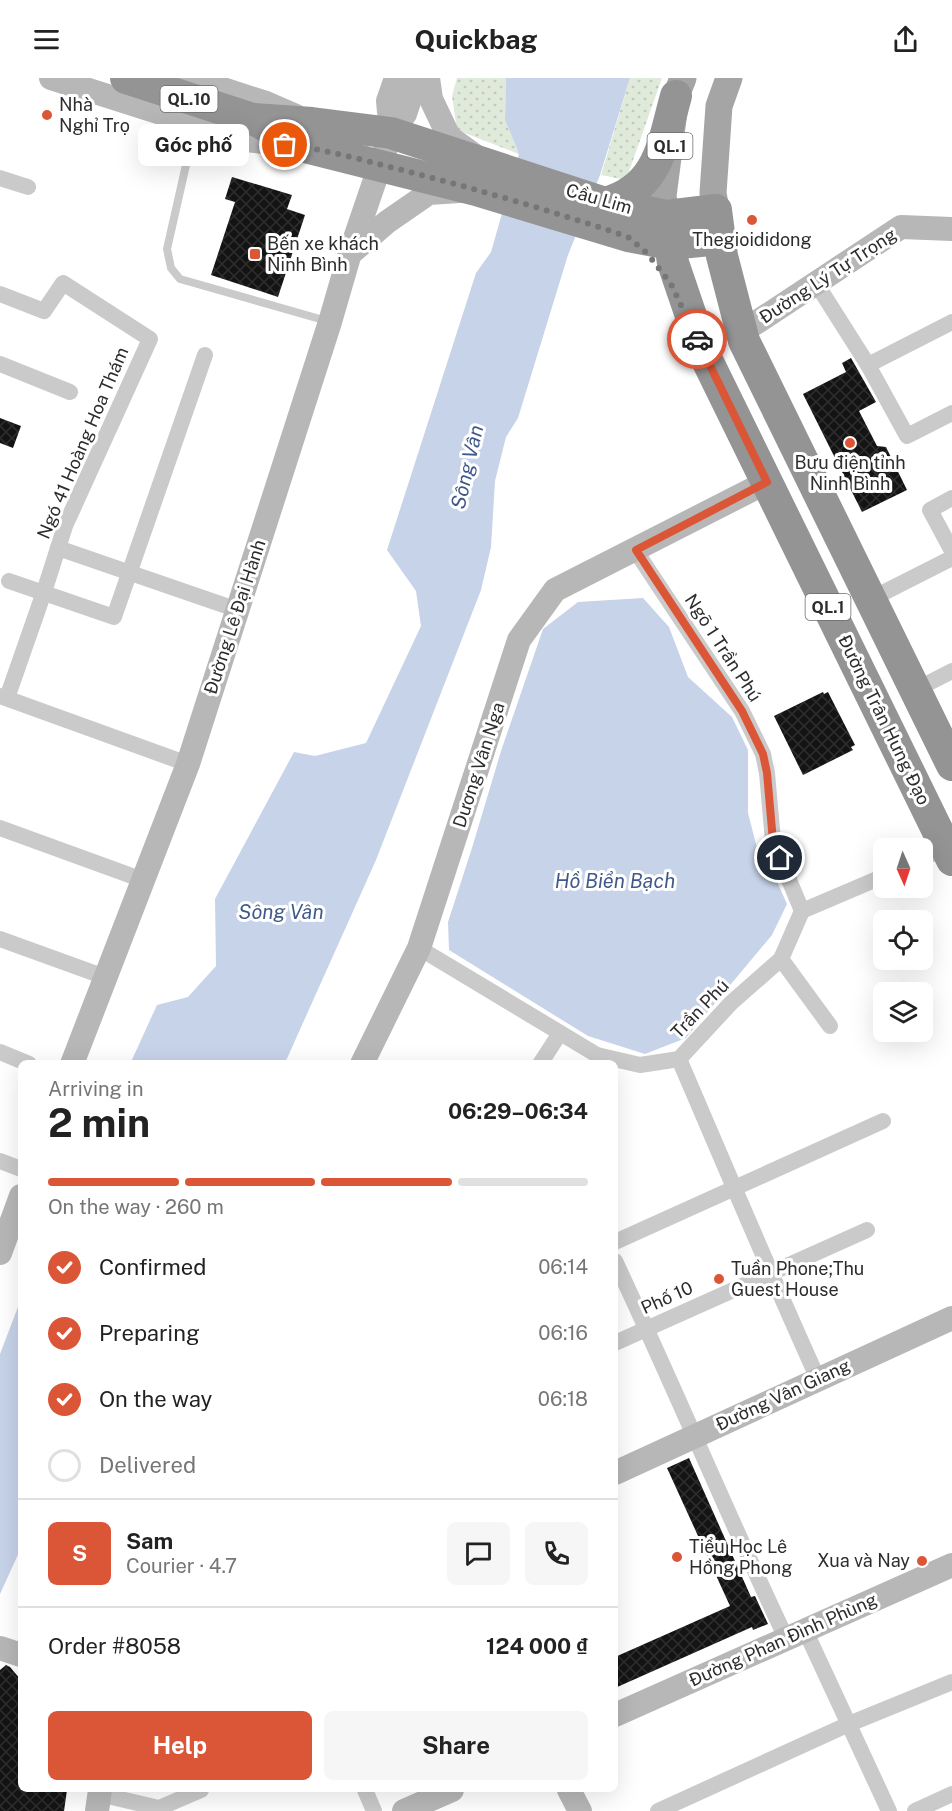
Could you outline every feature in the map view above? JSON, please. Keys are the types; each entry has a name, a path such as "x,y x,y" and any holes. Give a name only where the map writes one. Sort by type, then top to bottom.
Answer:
{"highway":[{"name":"QL.10","path":"126,78 309,135"},
{"path":"602,215 618,200 645,181 658,160 680,87"},
{"path":"309,135 391,134 481,176"},
{"path":"309,135 381,165 481,176"},
{"name":"Cầu Lim","path":"481,176 602,215 668,230"},
{"name":"Cầu Lim","path":"602,215 628,237 718,225"},
{"name":"QL.1","path":"718,225 722,256 744,341 952,765"},
{"name":"Đường Trân Hưng Đạo","path":"668,230 673,263 704,354 942,843"},
{"path":"628,237 647,253 671,284 704,354"}],"main road":[{"path":"51,78 246,140 309,135"},
{"path":"189,78 266,103 309,135"},
{"path":"391,134 388,101 396,78"},
{"path":"391,134 405,114 417,78"},
{"path":"350,253 387,222 429,193 481,176 449,137 431,99 428,78"},
{"name":"QL.1","path":"718,225 713,193 719,106 729,78"},
{"name":"QL.1","path":"668,230 663,196 680,87"},
{"name":"Đường Lê Đại Hành","path":"74,1060 188,764 350,253 391,134"},
{"name":"Đường Lý Tự Trọng","path":"742,332 901,227 952,229"},
{"path":"636,550 767,482"},
{"name":"Dương Vân Nga","path":"364,1060 419,948 519,640 555,590 636,550"},
{"path":"0,1253 18,1204"},
{"name":"Đường Vân Giang","path":"618,1472 952,1318"},
{"name":"Đường Phan Đình Phùng","path":"618,1714 952,1564"},
{"path":"0,1648 18,1654"},
{"path":"404,1811 447,1792"},
{"path":"570,1792 580,1811"}],"street":[{"path":"0,178 28,187"},
{"name":"Ngó 41 Hoàng Hoa Thám","path":"0,294 44,311 63,283 150,339 65,526 45,592 4,697"},
{"path":"816,283 868,365 907,436 952,413"},
{"path":"868,365 952,322"},
{"path":"9,581 114,617 205,354"},
{"path":"0,364 70,392"},
{"path":"952,498 930,510 952,551"},
{"path":"58,548 237,610"},
{"name":"Ngõ 1 Trần Phú","path":"636,550 742,711 763,754 767,773 773,841 802,911"},
{"path":"871,599 952,558"},
{"path":"915,690 952,671"},
{"path":"4,697 188,764"},
{"path":"0,828 143,880"},
{"path":"802,911 873,881"},
{"name":"Trần Phú","path":"419,948 597,1055 640,1065 679,1059 731,1003 781,959 802,911"},
{"path":"0,939 105,977"},
{"path":"781,959 830,1026"},
{"path":"543,1060 560,1033"},
{"path":"0,1052 19,1060"},
{"path":"679,1059 770,1274 818,1379"},
{"path":"618,1241 883,1121"},
{"path":"0,1161 18,1168"},
{"name":"Phố 10","path":"618,1342 867,1230"},
{"path":"618,1268 647,1328 694,1437 796,1634 849,1724 889,1811"},
{"path":"658,1811 849,1724 952,1682"},
{"path":"99,1798 159,1808 196,1792"},
{"path":"366,1792 375,1811"},
{"path":"915,1811 952,1794"}],"lane":[{"path":"186,165 167,249 171,268 180,279 330,321"}],"green space":[{"path":"457,78 506,78 505,120 519,154 457,130 452,96"},
{"path":"630,78 662,78 626,180 601,175"}],"water":[{"name":"Sông Vân","path":"506,78 630,78 600,175 568,255 518,418 506,437 495,481 491,547 481,590 376,860 286,1060 132,1060 157,1005 188,997 216,966 215,899 294,752 315,756 366,743 421,626 416,591 387,550 476,273 491,252 519,154 505,120"},
{"name":"Hồ Biển Bạch","path":"643,598 669,627 688,677 732,717 748,750 748,813 757,848 774,875 787,904 772,935 686,1038 645,1054 588,1036 449,950 448,922 501,751 543,629 578,602"},
{"path":"18,1307 18,1555 0,1594 0,1354"}],"building":[{"name":"Bến xe khách Ninh Bình","path":"232,177 292,195 287,209 305,215 278,297 211,275 235,202 225,199"},
{"path":"851,358 876,402 859,411 877,446 886,447 907,490 862,512 803,394 846,372 842,363"},
{"path":"0,418 21,426 13,448 0,443"},
{"path":"823,692 824,694 828,692 855,745 851,747 853,750 803,775 774,716"},
{"path":"689,1458 751,1597 755,1596 768,1624 753,1630 752,1627 618,1687 618,1656 730,1606 667,1468"},
{"path":"6,1665 18,1676 18,1792 67,1792 64,1811 0,1811 0,1670"}],"way so far":[{"path":"285,145 305,147 477,190 628,237 647,253 671,284 697,339"}],"place":[{"name":"Nhà Nghỉ Trọ","path":"47,115"},
{"name":"Góc phố","path":"285,145"},
{"name":"Thegioididong","path":"752,220"},
{"name":"Bến xe khách Ninh Bình","path":"255,254"},
{"name":"Bưu điện tỉnh Ninh Bình","path":"850,443"},
{"name":"Tuần Phone;Thu Guest House","path":"719,1279"},
{"name":"Tiểu Học Lê Hồng Phong","path":"677,1557"},
{"name":"Xua và Nay","path":"922,1561"}],"route":[{"path":"697,339 767,482 636,550 742,711 763,754 767,773 773,841 780,858"}]}
